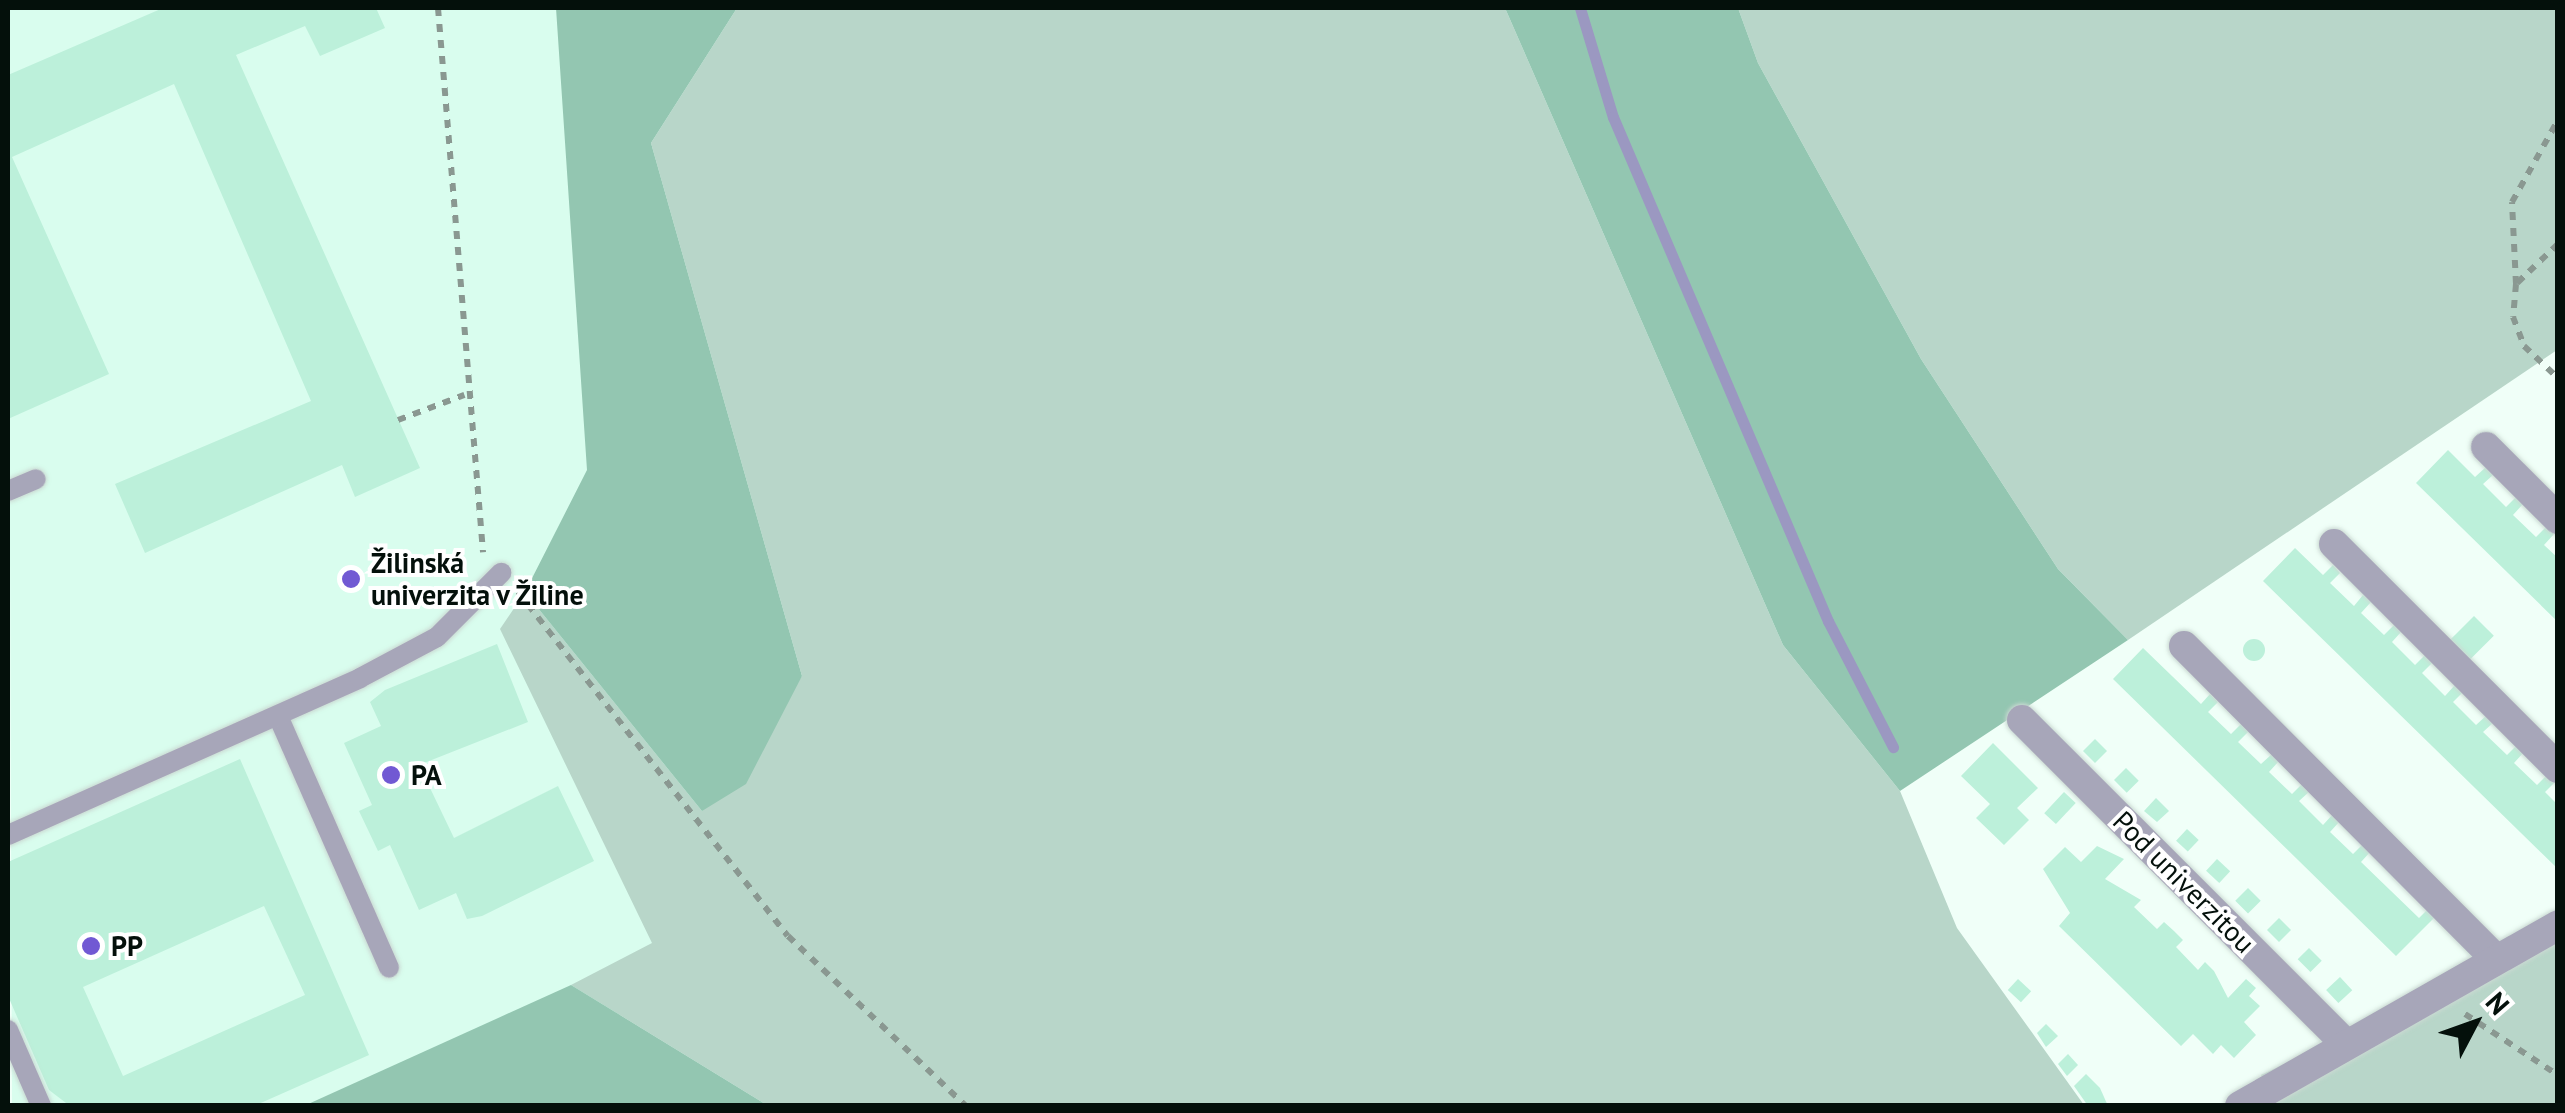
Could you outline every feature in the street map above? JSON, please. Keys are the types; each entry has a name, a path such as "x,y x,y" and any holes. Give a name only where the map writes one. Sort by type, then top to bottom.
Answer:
{"street":[{"path":"2486,447 2558,519"},
{"path":"2334,544 2558,768"},
{"path":"2184,646 2496,958"},
{"name":"Pod univerzitou","path":"2022,720 2345,1044"},
{"path":"2240,1106 2558,924"}],"lane":[{"path":"8,491 36,479"},
{"path":"8,835 278,716 436,637 501,573"},
{"path":"278,716 389,968"},
{"path":"8,1030 42,1106"}],"path":[{"path":"438,8 476,544 788,936 966,1106"},
{"path":"2558,120 2512,202 2516,284 2513,318 2524,346 2558,378"},
{"path":"2516,284 2558,244"},
{"path":"398,420 464,394"},
{"path":"2436,992 2558,1075"}],"shaded area":[{"name":"Žilinská univerzita v Žiline","path":"8,8 571,8 857,947 308,1105 12,1105"},
{"path":"556,8 737,8 651,143 802,676 746,784 702,811 525,592 587,470"},
{"path":"737,8 1505,8 1783,645 1900,791 1957,928 2084,1105 767,1105 571,985 652,943 500,629 525,592 702,811 802,676 651,143"},
{"path":"1505,8 1738,8 1758,63 1921,359 2058,569 2128,640 1900,791 1783,645"},
{"path":"1738,8 2557,8 2557,350 2128,640 2058,569 1921,359 1758,63"},
{"path":"2557,936 2557,1105 2277,1105 2261,1075"},
{"path":"571,985 767,1105 306,1105"}],"building":[{"path":"163,8 376,8 385,28 320,56 305,26 236,55 420,468 355,497 342,465 145,553 115,484 311,401 174,84 12,157 109,374 8,419 8,75"},
{"path":"2448,450 2475,477 2486,467 2493,475 2483,484 2506,507 2516,497 2523,504 2513,515 2536,537 2546,527 2554,534 2544,545 2558,558 2558,622 2416,483"},
{"path":"2295,548 2323,575 2333,565 2340,573 2330,583 2354,606 2363,595 2371,602 2361,613 2384,635 2394,625 2401,632 2392,642 2415,665 2425,655 2432,663 2422,673 2445,696 2455,685 2463,692 2453,702 2476,725 2487,715 2494,722 2483,732 2507,755 2517,745 2524,752 2514,763 2537,785 2547,775 2555,782 2545,792 2558,805 2558,869 2263,581"},
{"path":"2474,616 2494,636 2466,664 2446,644"},
{"path":"2254,639 2262,642 2262,658 2254,661 2246,658 2243,650 2246,642"},
{"name":"PA","path":"497,644 528,722 419,765 454,838 558,786 594,861 482,916 467,919 456,893 419,910 390,845 378,851 359,811 372,805 344,743 381,726 370,702 385,690"},
{"path":"2143,648 2201,704 2210,694 2218,702 2208,712 2231,734 2241,724 2249,731 2238,742 2261,764 2272,754 2279,761 2269,772 2292,794 2302,784 2310,791 2299,801 2323,825 2333,814 2340,821 2330,832 2353,854 2363,844 2371,851 2361,862 2419,918 2429,908 2437,915 2396,956 2113,679"},
{"path":"2095,739 2107,751 2095,763 2083,751"},
{"path":"1993,743 2038,788 2017,808 2029,820 2004,845 1976,818 1990,804 1961,776"},
{"name":"PP","path":"240,759 369,1055 254,1106 70,1106 49,1090 8,996 8,862","holes":["264,906 305,995 123,1076 83,987"]},
{"path":"2126,768 2139,781 2127,793 2114,780"},
{"path":"2064,792 2076,803 2056,824 2044,813"},
{"path":"2156,798 2169,811 2157,822 2144,811"},
{"path":"2187,829 2199,840 2188,852 2176,841"},
{"path":"2097,846 2124,859 2105,879 2141,900 2134,907 2157,929 2164,922 2174,931 2183,940 2176,947 2198,970 2205,962 2228,998 2246,979 2256,988 2249,996 2260,1006 2244,1022 2256,1035 2234,1058 2221,1045 2213,1054 2193,1034 2181,1046 2059,926 2070,913 2043,869 2065,847 2081,862"},
{"path":"2217,859 2230,871 2219,883 2206,871"},
{"path":"2248,888 2261,901 2248,913 2235,901"},
{"path":"2279,918 2291,930 2279,942 2267,930"},
{"path":"2309,948 2322,961 2310,972 2298,959"},
{"path":"2340,977 2352,990 2338,1003 2326,990"},
{"path":"2018,979 2031,991 2021,1002 2008,990"},
{"path":"2046,1024 2058,1036 2046,1047 2037,1033"},
{"path":"2068,1054 2078,1065 2067,1076 2058,1064"},
{"path":"2086,1074 2100,1088 2108,1106 2088,1106 2074,1086"}],"waterway":[{"path":"1580,8 1613,117 1828,621 1893,747"}],"place":[{"name":"Žilinská univerzita v Žiline","path":"351,579"},
{"name":"PA","path":"391,775"},
{"name":"PP","path":"91,946"}]}
